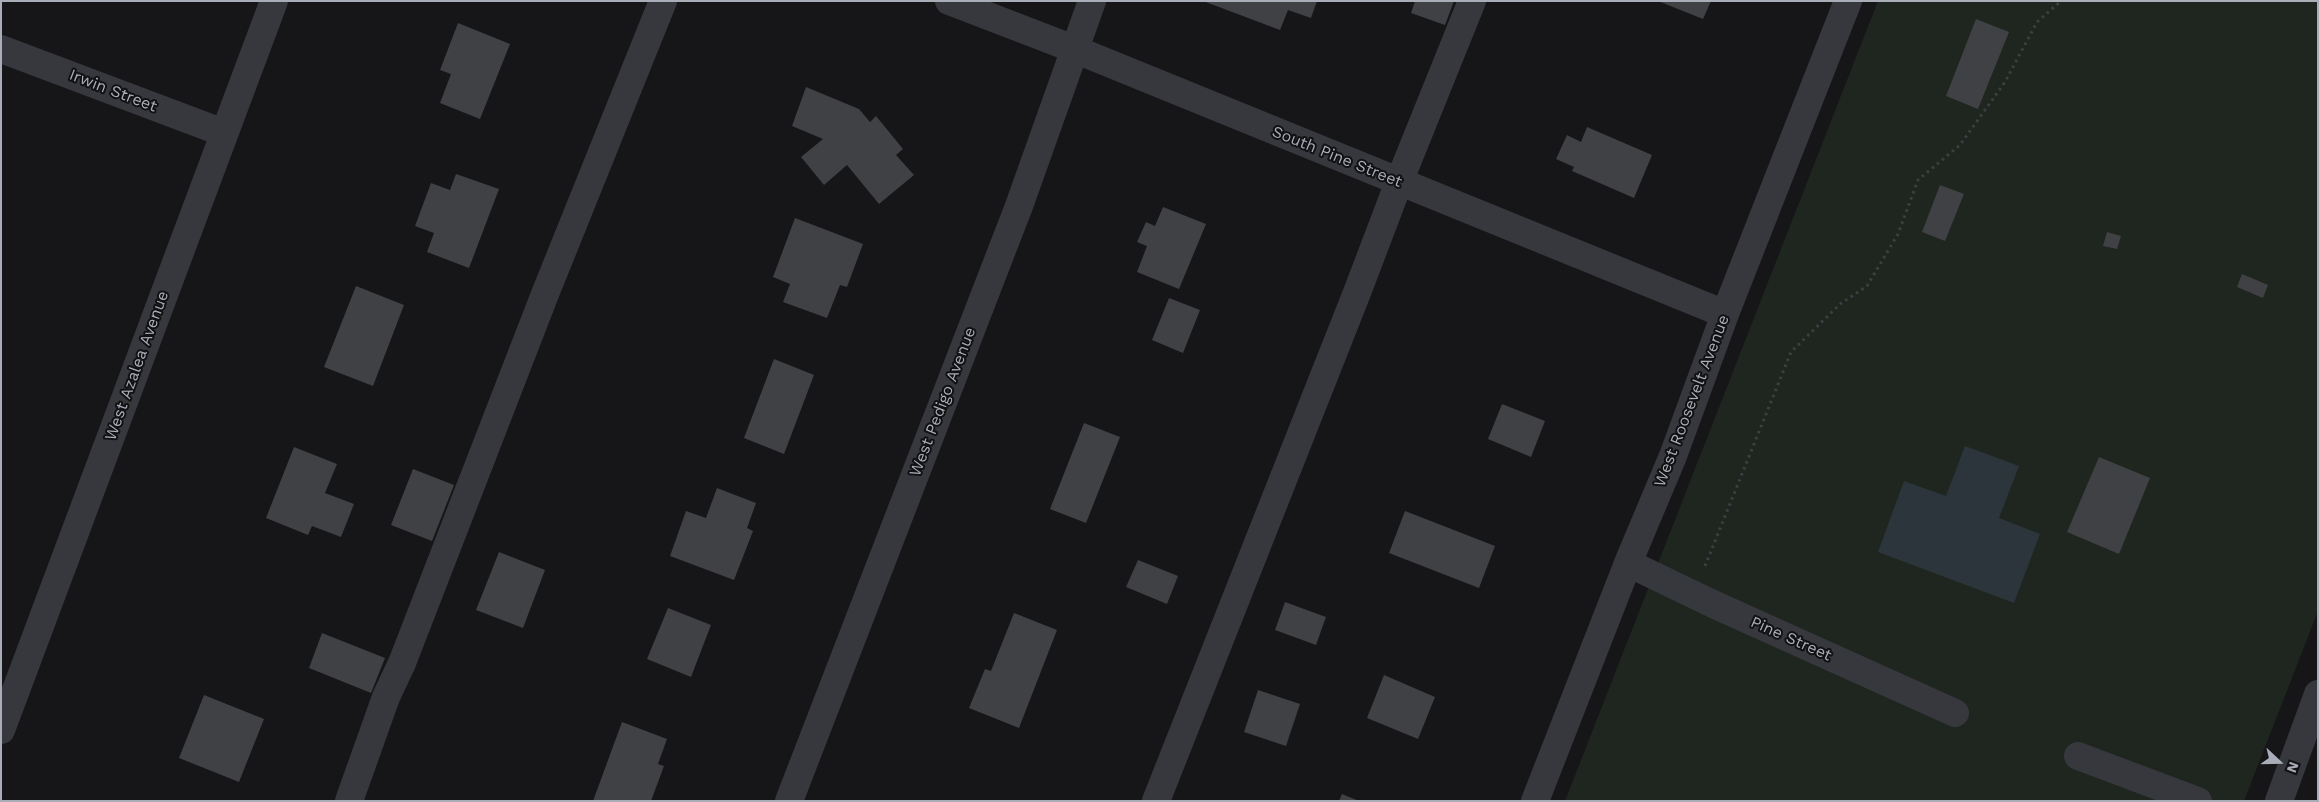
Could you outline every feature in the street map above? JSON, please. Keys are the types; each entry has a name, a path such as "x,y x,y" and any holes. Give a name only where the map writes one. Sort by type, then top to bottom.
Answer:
{"street":[{"name":"West Azalea Avenue","path":"1,730 274,1"},
{"path":"349,801 386,697 402,663 545,294 663,1"},
{"name":"South Pine Street","path":"949,1 1074,49 1724,314"},
{"name":"West Pedigo Avenue","path":"789,801 1019,206 1092,1"},
{"path":"1156,801 1472,1"},
{"name":"West Roosevelt Avenue","path":"1535,801 1628,562 1673,456 1724,314 1848,1"},
{"name":"Irwin Street","path":"1,49 224,133"},
{"name":"Pine Street","path":"1628,562 1955,714"},
{"path":"2279,801 2318,694"},
{"path":"2078,756 2198,801"}],"path":[{"path":"1694,594 1791,352 1840,304 1868,286 1898,234 1918,180 1960,144 2004,82 2037,22 2061,1"}],"shaded area":[{"path":"1878,1 2318,1 2318,611 2244,801 1565,801"},
{"path":"1965,446 2019,466 1999,518 2040,534 2014,603 1878,552 1904,481 1946,496"}],"building":[{"path":"1203,1 1317,1 1311,18 1288,10 1280,30"},
{"path":"1415,1 1454,1 1445,25 1411,13"},
{"path":"1658,1 1711,1 1703,19"},
{"path":"1976,19 2009,32 1978,109 1946,96"},
{"path":"458,23 510,44 480,119 440,103 451,74 440,70"},
{"path":"806,87 859,109 870,122 876,116 903,149 896,155 914,175 879,204 847,165 824,185 801,157 823,139 792,126"},
{"path":"1587,127 1652,155 1634,198 1572,171 1574,167 1556,159 1567,135 1581,142"},
{"path":"456,174 499,189 469,268 427,252 434,233 415,226 431,183 450,190"},
{"path":"1940,185 1964,194 1945,241 1922,232"},
{"path":"1163,207 1206,224 1179,289 1137,272 1147,246 1137,242 1146,222 1155,226"},
{"path":"795,218 863,244 847,287 840,285 827,318 783,302 790,284 773,277"},
{"path":"2107,232 2121,236 2117,249 2103,246"},
{"path":"2242,274 2268,285 2263,298 2237,287"},
{"path":"356,286 404,305 373,386 324,367"},
{"path":"1169,298 1200,310 1183,353 1152,340"},
{"path":"774,359 814,375 784,454 744,438"},
{"path":"1502,404 1545,421 1531,457 1488,439"},
{"path":"1084,423 1120,437 1086,523 1050,509"},
{"path":"294,447 337,464 325,493 354,504 341,537 312,526 308,535 266,518"},
{"path":"2099,457 2150,478 2119,554 2067,532"},
{"path":"413,469 454,485 432,541 391,525"},
{"path":"717,488 756,503 747,528 753,531 734,580 670,556 686,511 706,518"},
{"path":"1405,511 1495,546 1479,588 1389,553"},
{"path":"499,552 545,570 523,628 476,610"},
{"path":"1138,560 1178,576 1167,604 1126,587"},
{"path":"1285,602 1326,617 1316,645 1275,630"},
{"path":"668,608 711,625 691,677 647,659"},
{"path":"1014,613 1057,630 1019,728 969,708 985,669 991,671"},
{"path":"322,633 385,658 371,693 309,668"},
{"path":"1384,675 1435,697 1418,739 1367,718"},
{"path":"1258,690 1300,704 1286,746 1244,732"},
{"path":"204,695 264,719 239,782 179,758"},
{"path":"622,722 667,739 658,764 664,766 651,801 593,801"},
{"path":"1342,794 1359,801 1339,801"}]}
